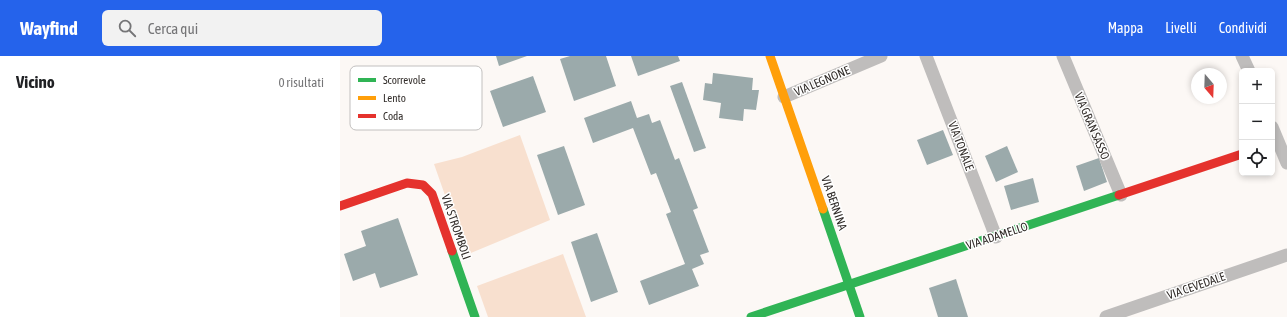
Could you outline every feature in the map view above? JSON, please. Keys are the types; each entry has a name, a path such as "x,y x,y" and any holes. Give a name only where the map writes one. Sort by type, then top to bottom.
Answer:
{"street":[{"name":"VIA BERNINA","path":"770,56 850,284 860,317"},
{"name":"VIA LEGNONE","path":"784,97 881,56"},
{"name":"VIA TONALE","path":"926,56 996,237"},
{"name":"VIA GRAN SASSO","path":"1063,56 1121,196"},
{"path":"1242,56 1248,68"},
{"path":"1279,142 1287,163"},
{"name":"VIA ADAMELLO","path":"751,317 1121,196 1239,155"},
{"name":"VIA STROMBOLI","path":"340,206 407,183 423,185 432,194 475,317"},
{"name":"VIA CEVEDALE","path":"1106,317 1287,255"}],"shaded area":[{"path":"520,135 550,220 466,255 434,164 462,157"},
{"path":"563,254 586,317 488,317 477,286"}],"building":[{"path":"496,56 527,56 499,66"},
{"path":"570,56 606,56 616,86 574,101 560,59"},
{"path":"631,56 678,56 680,61 638,76"},
{"path":"713,73 753,78 752,90 759,90 756,110 744,109 743,121 719,118 721,103 703,100 705,83 712,84"},
{"path":"533,76 546,112 503,127 490,91"},
{"path":"682,82 706,148 694,152 670,86"},
{"path":"631,101 637,118 649,114 652,123 660,120 675,160 679,158 698,208 693,210 709,252 700,255 704,264 692,269 699,286 649,305 640,281 685,264 666,214 671,212 656,173 651,175 633,128 593,143 584,118"},
{"path":"943,130 953,155 927,165 917,140"},
{"path":"564,146 585,205 558,215 537,155"},
{"path":"1007,146 1018,172 996,182 985,156"},
{"path":"1099,158 1107,182 1084,191 1076,166"},
{"path":"1033,178 1039,202 1011,210 1004,186"},
{"path":"398,218 418,275 380,288 375,273 353,281 344,254 366,246 361,231"},
{"path":"597,233 618,292 591,302 571,242"},
{"path":"956,279 968,317 938,317 929,288"}],"traffic: fast":[{"path":"751,317 1119,195"},
{"path":"823,209 860,317"},
{"path":"452,251 475,317"}],"traffic: slow":[{"path":"770,56 823,209"}],"traffic: jam":[{"path":"1119,195 1239,155"},
{"path":"340,206 407,183 423,185 432,194 452,251"}]}
